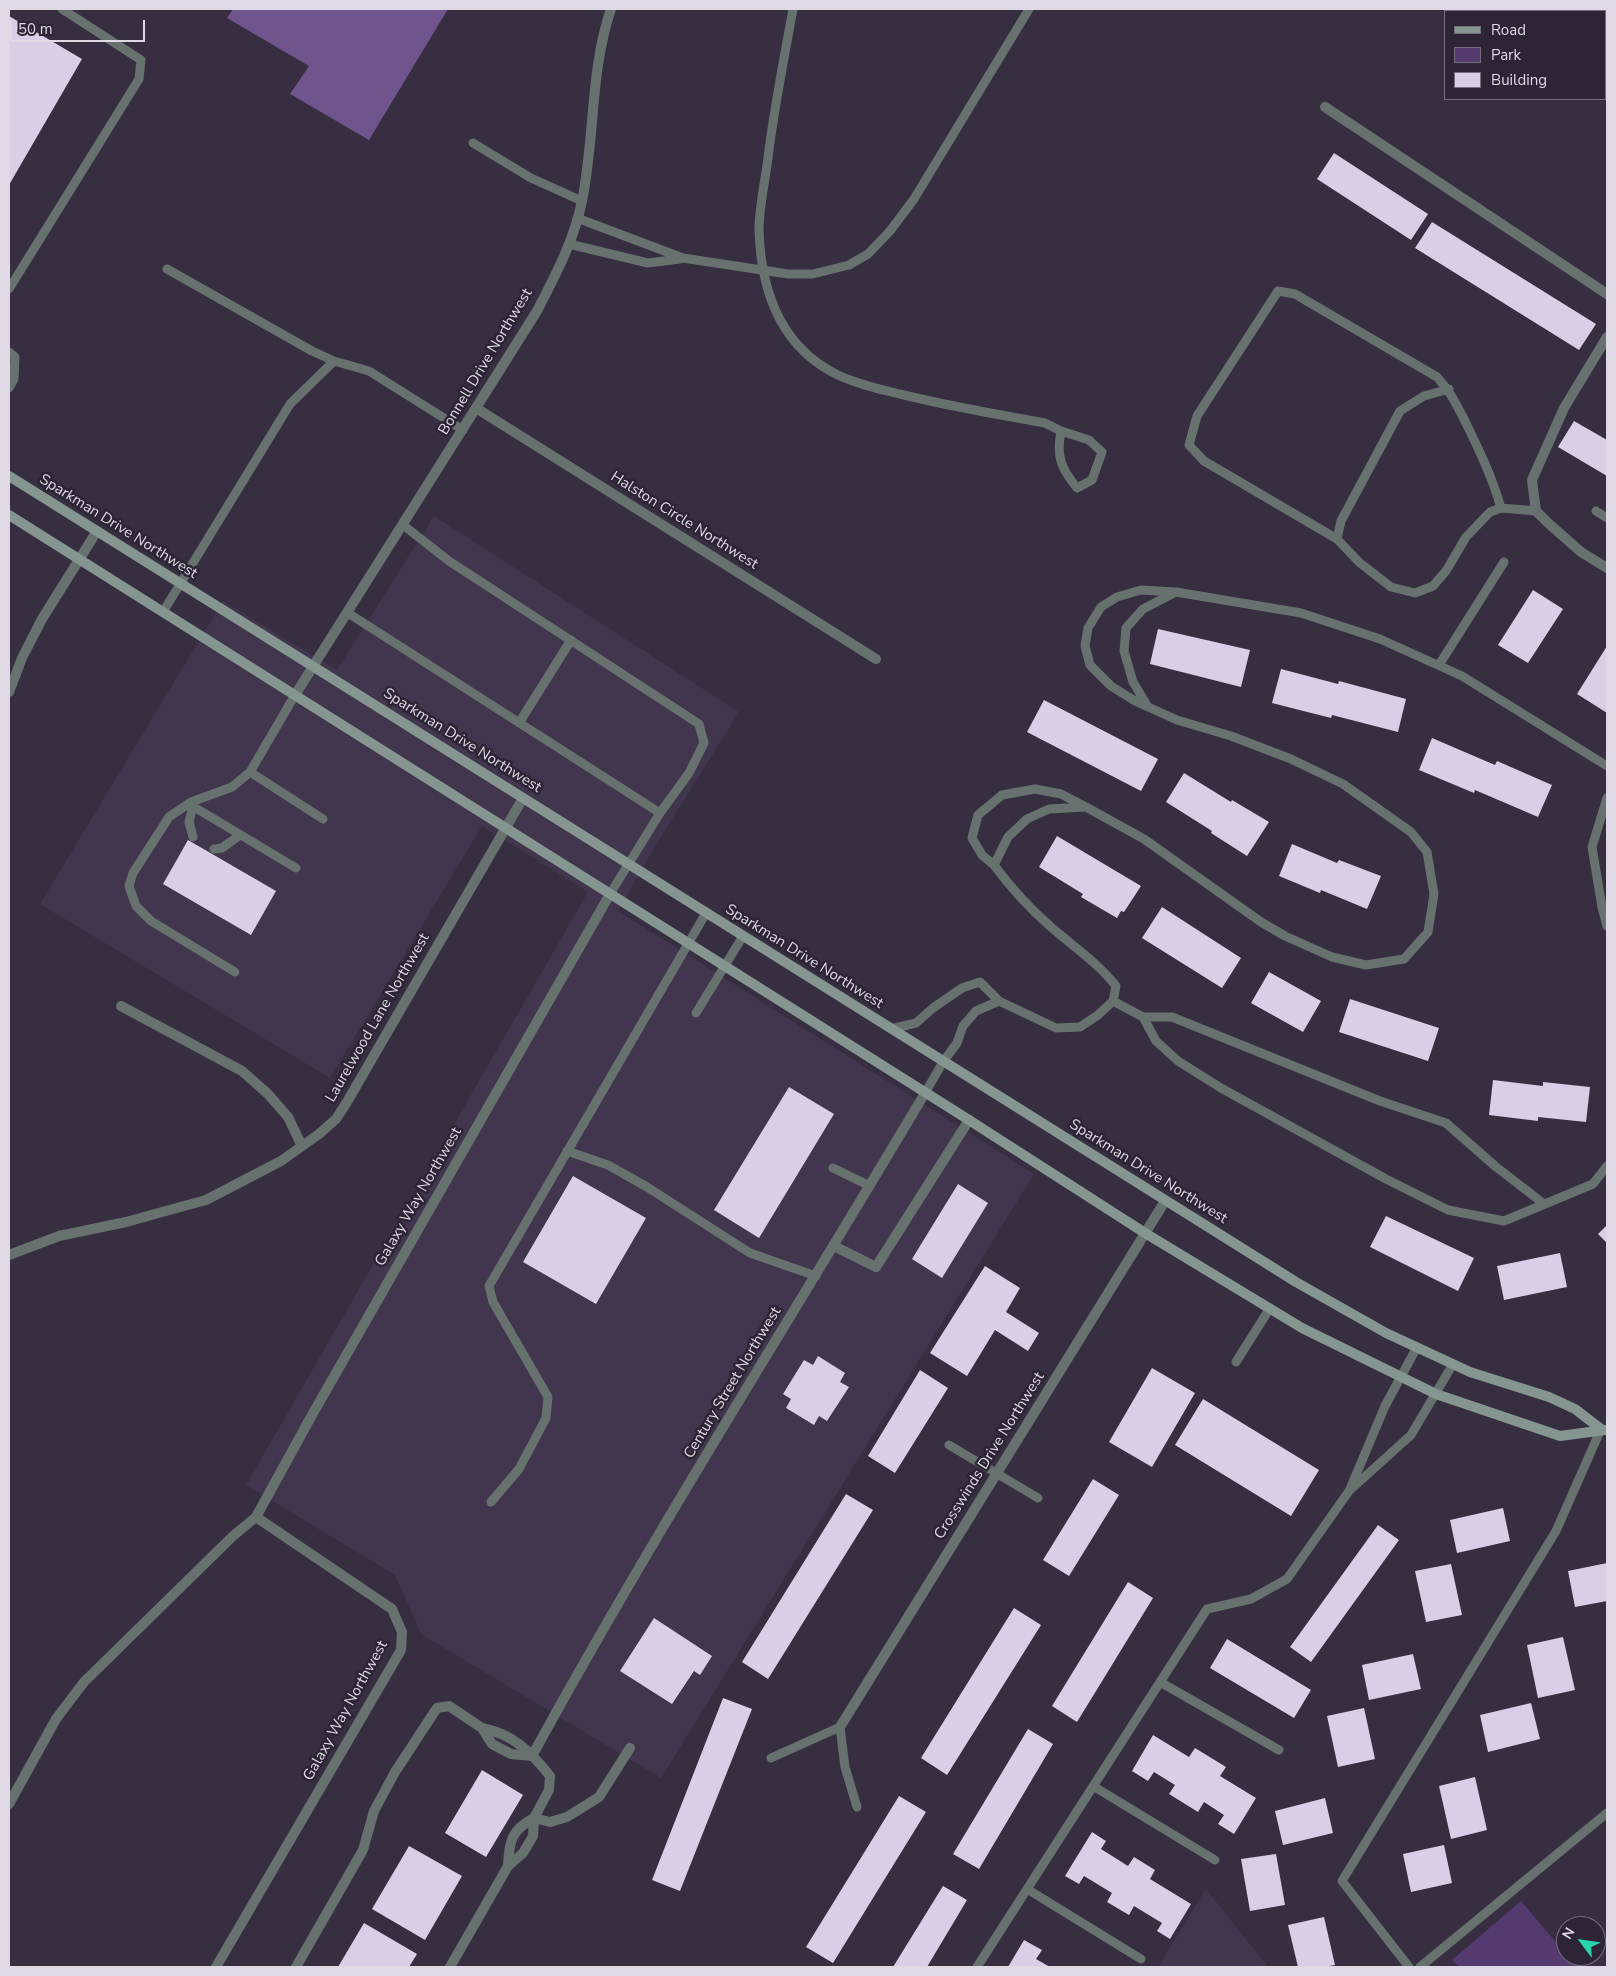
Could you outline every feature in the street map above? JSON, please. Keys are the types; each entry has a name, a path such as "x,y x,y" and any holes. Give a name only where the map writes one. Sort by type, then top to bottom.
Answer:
{"main road":[{"name":"Sparkman Drive Northwest","path":"9,476 1296,1282 1386,1333 1470,1372 1549,1397 1575,1409 1604,1430"},
{"path":"9,515 925,1092 1145,1234 1302,1328 1402,1375 1436,1394 1560,1436 1604,1430"}],"street":[{"name":"Bonnell Drive Northwest","path":"295,696 537,311 560,267 582,201 600,60 606,22 611,9"},
{"path":"1325,108 1607,294"},
{"path":"1607,337 1564,408 1532,480 1536,511 1581,552 1607,568"},
{"name":"Halston Circle Northwest","path":"476,408 876,659"},
{"path":"9,692 22,658 42,619 97,531"},
{"name":"Laurelwood Lane Northwest","path":"9,1255 59,1236 126,1222 206,1200 281,1161 320,1134 336,1119 347,1102 523,798"},
{"name":"Galaxy Way Northwest","path":"9,1804 56,1718 84,1682 233,1536 256,1516 610,894"},
{"path":"121,1006 242,1071 268,1094 288,1117 302,1146"},
{"name":"Century Street Northwest","path":"532,1756 568,1690 647,1555 925,1092"},
{"path":"834,1246 876,1268 969,1120"},
{"name":"Crosswinds Drive Northwest","path":"840,1727 1165,1200"},
{"name":"Galaxy Way Northwest","path":"216,1967 401,1650 402,1632 392,1609 256,1516"},
{"path":"296,1967 363,1850 374,1811 395,1772 437,1708 449,1706 482,1728 492,1744 511,1754 532,1756 550,1776 549,1790 534,1818 533,1836 523,1853 508,1866 450,1967"},
{"path":"508,1866 509,1844 521,1825 534,1818 550,1822 567,1817 599,1797 630,1748"}],"lane":[{"path":"9,289 139,79 141,60 62,9"},
{"path":"793,9 773,119 759,229 766,286 774,310 783,327 799,347 820,364 838,375 867,386 927,401 1045,423 1061,431 1089,440 1102,452 1092,480 1077,488 1064,473 1058,448 1061,431"},
{"path":"577,218 683,258 788,274 813,274 849,265 868,254 890,231 914,200 1029,9"},
{"path":"473,143 531,178 582,201"},
{"path":"569,244 648,263 683,258"},
{"path":"167,269 312,352 334,361 369,371 463,430"},
{"path":"1501,508 1481,451 1449,389 1437,377 1295,294 1278,292 1197,416 1189,445 1204,461 1337,539 1360,563 1390,586 1415,593 1433,586 1446,571 1466,537 1490,512 1501,508 1536,511"},
{"path":"9,352 16,357 14,379 9,388"},
{"path":"162,612 290,404 334,361"},
{"path":"1337,539 1342,521 1400,411 1424,396 1449,389"},
{"path":"1596,511 1607,518"},
{"path":"403,525 449,561 699,724 704,743 689,773 660,813 610,894"},
{"path":"1439,665 1504,562"},
{"path":"891,1029 916,1023 962,988 980,982 999,1001 1056,1028 1080,1027 1098,1015 1113,1001 1116,986 1107,974 1050,926 1016,894 994,865 982,855 972,838 978,816 1002,795 1035,789 1062,794 1144,839 1261,922 1285,936 1332,957 1366,965 1404,959 1428,932 1434,894 1427,852 1411,832 1343,784 1291,759 1231,736 1177,720 1149,707 1111,686 1090,665 1085,646 1088,628 1101,607 1117,596 1141,590 1176,592 1301,612 1380,639 1462,676 1607,766"},
{"path":"1149,707 1133,682 1124,651 1126,628 1143,609 1176,592"},
{"path":"348,612 660,813"},
{"path":"519,723 571,640"},
{"path":"235,972 151,921 136,906 129,886 133,873 155,836 169,817 232,787 250,772 295,696"},
{"path":"250,772 324,819"},
{"path":"1607,798 1592,847 1607,926"},
{"path":"191,805 296,868"},
{"path":"191,805 189,822 193,837"},
{"path":"994,865 1008,837 1027,819 1049,809 1086,808"},
{"path":"214,849 222,848 240,835"},
{"path":"491,1502 519,1468 546,1418 548,1397 493,1302 489,1286 706,913"},
{"path":"696,1012 743,936"},
{"path":"925,1092 957,1043 963,1026 976,1011 999,1001"},
{"path":"1113,1001 1143,1017 1172,1017 1380,1101 1446,1123 1495,1166 1544,1204"},
{"path":"1143,1017 1156,1041 1178,1062 1386,1179 1448,1210 1504,1221 1593,1184 1607,1166"},
{"path":"567,1152 608,1165 647,1187 750,1253 816,1276"},
{"path":"834,1168 870,1186"},
{"path":"1236,1362 1270,1308"},
{"path":"977,1967 1207,1609 1251,1599 1288,1579 1349,1491 1385,1406 1417,1347"},
{"path":"1349,1491 1411,1435 1453,1364"},
{"path":"1409,1967 1342,1881 1556,1531 1604,1430"},
{"path":"949,1444 1038,1498"},
{"path":"1160,1682 1279,1750"},
{"path":"771,1758 840,1727 845,1767 857,1807"},
{"path":"1093,1786 1215,1860"},
{"path":"1420,1967 1607,1812"},
{"path":"1027,1889 1140,1959"}],"shaded area":[{"path":"233,9 448,9 369,140 290,94 309,66 227,18"},
{"path":"434,516 739,712 654,848 618,911 1034,1174 661,1778 421,1634 395,1575 246,1485 588,892 482,826 330,1078 40,904 223,601 337,670"},
{"path":"1206,1889 1268,1967 1158,1967"}],"green space":[{"path":"1521,1901 1556,1942 1556,1966 1578,1967 1459,1967 1452,1960"}],"building":[{"path":"9,16 82,59 9,185"},
{"path":"1334,153 1428,214 1411,240 1317,179"},
{"path":"1432,222 1596,324 1579,350 1415,248"},
{"path":"1574,421 1607,440 1607,476 1558,447"},
{"path":"1533,590 1563,609 1528,663 1498,645"},
{"path":"1158,629 1250,650 1241,687 1150,664"},
{"path":"1607,646 1607,713 1577,694"},
{"path":"1281,669 1338,684 1339,681 1406,699 1398,732 1332,715 1331,718 1272,703"},
{"path":"1044,700 1158,759 1141,791 1027,732"},
{"path":"1432,738 1495,765 1497,761 1552,785 1538,817 1475,790 1474,793 1419,770"},
{"path":"1184,773 1231,802 1232,800 1269,822 1247,856 1166,802"},
{"path":"1057,836 1141,886 1124,912 1121,911 1117,918 1081,897 1083,894 1039,867"},
{"path":"188,840 276,891 251,935 163,884"},
{"path":"1292,844 1337,863 1339,860 1381,876 1367,909 1321,890 1320,893 1279,876"},
{"path":"1162,907 1241,958 1222,988 1142,938"},
{"path":"1269,972 1321,1001 1303,1032 1251,1003"},
{"path":"1350,999 1439,1028 1428,1061 1339,1032"},
{"path":"1493,1080 1543,1086 1543,1082 1590,1087 1586,1122 1538,1117 1538,1121 1489,1115"},
{"path":"789,1087 834,1114 759,1238 714,1210"},
{"path":"573,1176 646,1218 596,1304 523,1262"},
{"path":"958,1184 988,1203 942,1278 912,1259"},
{"path":"1386,1216 1474,1258 1458,1291 1370,1247"},
{"path":"1607,1225 1607,1243 1598,1234"},
{"path":"1560,1253 1567,1287 1504,1300 1497,1266"},
{"path":"985,1266 1020,1288 1006,1312 1039,1333 1028,1351 995,1330 967,1376 930,1353"},
{"path":"818,1356 845,1373 840,1382 849,1387 827,1421 819,1416 814,1425 786,1408 791,1399 783,1394 804,1360 813,1365"},
{"path":"1152,1368 1195,1393 1152,1467 1109,1442"},
{"path":"920,1370 948,1388 895,1473 868,1456"},
{"path":"1203,1399 1319,1470 1291,1516 1175,1445"},
{"path":"1093,1479 1119,1495 1069,1576 1043,1560"},
{"path":"846,1494 873,1510 768,1679 742,1662"},
{"path":"1503,1508 1510,1541 1457,1553 1450,1520"},
{"path":"1378,1525 1399,1540 1311,1662 1290,1647"},
{"path":"1607,1563 1607,1601 1575,1607 1568,1571"},
{"path":"1451,1564 1462,1615 1426,1622 1415,1571"},
{"path":"1128,1582 1153,1598 1077,1722 1052,1706"},
{"path":"1014,1608 1041,1625 947,1775 921,1758"},
{"path":"654,1618 712,1656 700,1675 694,1671 672,1704 620,1671"},
{"path":"1563,1637 1575,1690 1538,1698 1527,1645"},
{"path":"1227,1639 1311,1690 1294,1718 1210,1668"},
{"path":"1413,1654 1421,1689 1369,1700 1362,1665"},
{"path":"723,1698 752,1709 680,1891 652,1880"},
{"path":"1531,1703 1540,1739 1488,1752 1480,1715"},
{"path":"1364,1708 1375,1759 1338,1767 1327,1716"},
{"path":"1028,1729 1053,1744 979,1869 953,1854"},
{"path":"1153,1735 1189,1757 1195,1748 1226,1767 1220,1776 1256,1798 1234,1834 1218,1824 1224,1815 1204,1802 1198,1812 1169,1794 1175,1785 1154,1772 1148,1781 1132,1771"},
{"path":"482,1770 523,1795 486,1857 445,1833"},
{"path":"1475,1777 1487,1830 1451,1839 1439,1786"},
{"path":"899,1796 926,1812 833,1963 806,1947"},
{"path":"1325,1798 1333,1833 1283,1845 1275,1811"},
{"path":"1092,1832 1106,1841 1101,1849 1128,1866 1134,1857 1155,1870 1150,1879 1191,1904 1170,1939 1157,1931 1162,1923 1134,1906 1129,1915 1107,1902 1112,1893 1084,1876 1079,1884 1065,1876"},
{"path":"1444,1845 1452,1883 1411,1892 1403,1854"},
{"path":"409,1846 462,1876 425,1940 372,1909"},
{"path":"1276,1854 1285,1905 1250,1911 1241,1859"},
{"path":"943,1886 967,1900 927,1967 893,1967"},
{"path":"1324,1917 1335,1965 1298,1967 1288,1925"},
{"path":"364,1923 417,1954 409,1967 338,1967"},
{"path":"1024,1940 1042,1950 1036,1959 1050,1967 1008,1967"}]}
